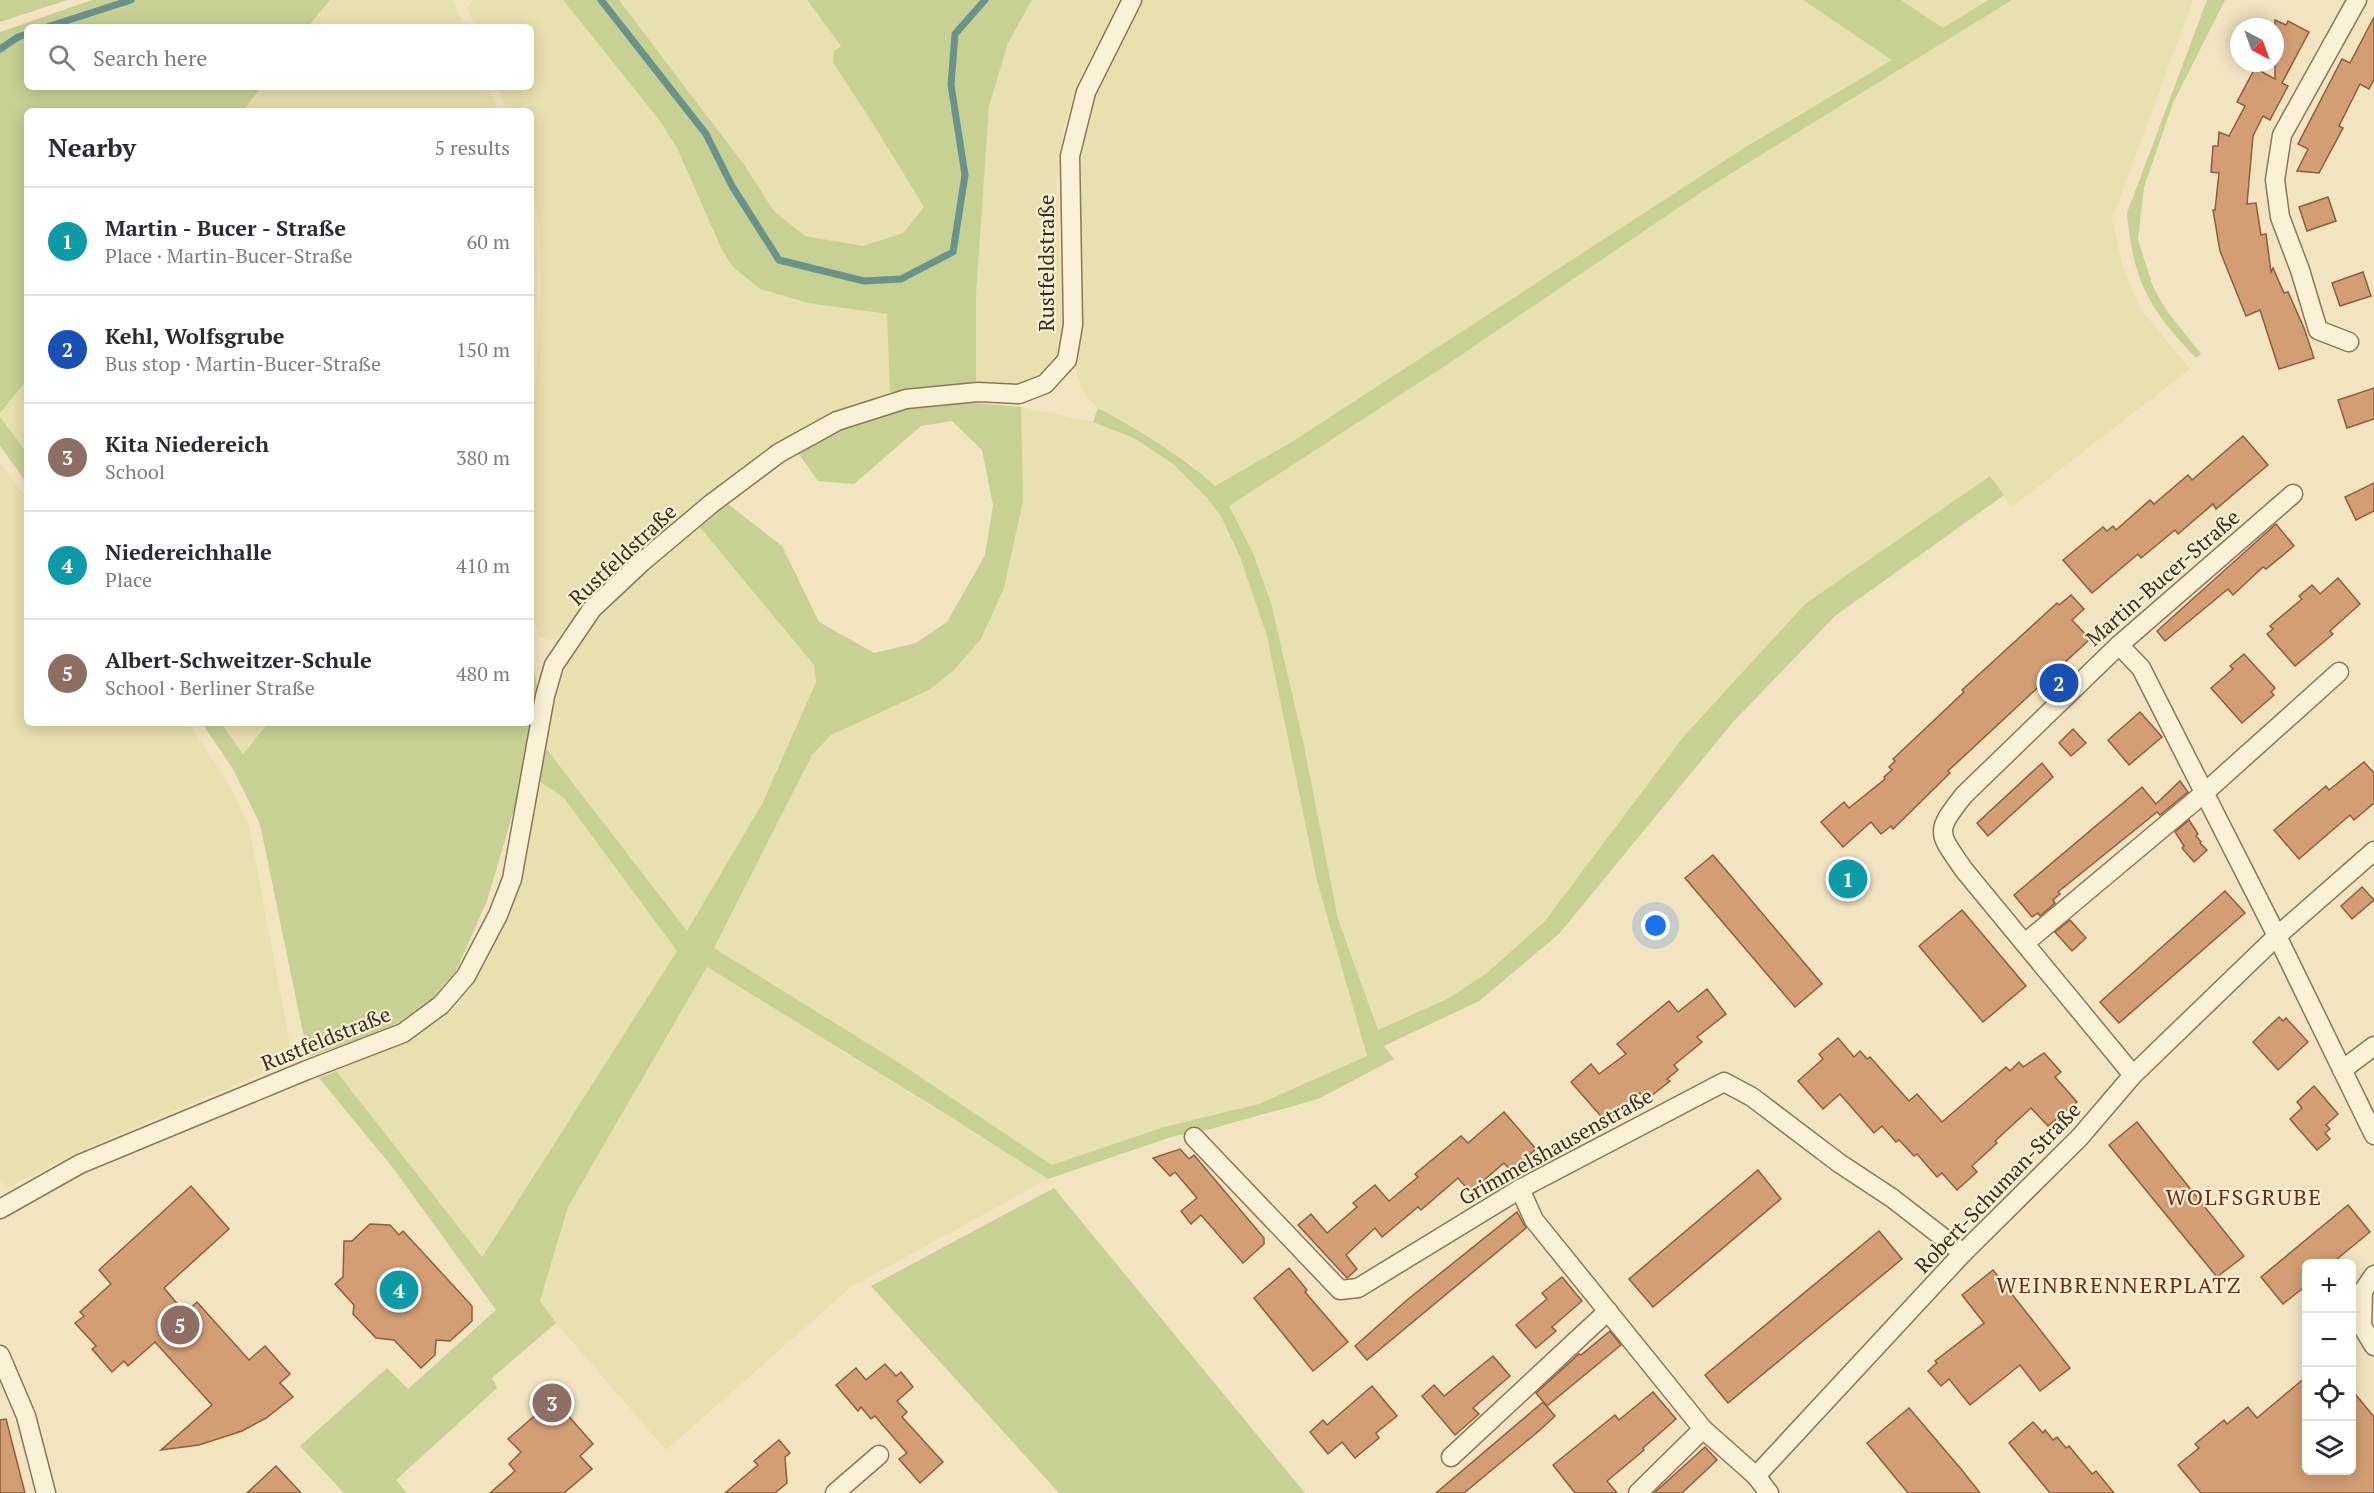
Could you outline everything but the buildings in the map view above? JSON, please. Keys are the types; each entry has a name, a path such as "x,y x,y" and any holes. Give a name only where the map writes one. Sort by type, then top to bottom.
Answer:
{"street":[{"name":"Rustfeldstraße","path":"0,1209 80,1164 403,1033 441,1005 466,976 498,915 512,879 545,696 554,665 592,609 659,548 779,453 837,422 906,399 978,392 1019,394 1045,384 1067,360 1073,325 1070,156 1086,92 1132,0"},
{"path":"2349,342 2318,330 2300,270 2280,217 2275,180 2282,135 2357,0"},
{"name":"Martin-Bucer-Straße","path":"2133,1075 1964,870 1942,838 1943,821 1964,795 2119,645 2293,494"},
{"path":"2119,645 2141,668 2277,936 2374,1135"},
{"path":"2025,943 2203,794 2339,672"},
{"name":"Robert-Schuman-Straße","path":"1756,1476 1963,1253 2080,1137 2133,1075 2277,936 2374,851"},
{"path":"2342,1070 2374,1046"},
{"name":"Grimmelshausenstraße","path":"1194,1137 1340,1290 1358,1287 1520,1189 1724,1082 1752,1097 1839,1163 1892,1198 1963,1253"},
{"path":"1520,1189 1534,1220 1703,1429 1756,1476 1769,1493"},
{"path":"2374,1275 2363,1291 2362,1326 2374,1346"},
{"path":"1451,1457 1608,1311"},
{"path":"0,1355 26,1416 46,1493"},
{"path":"1638,1493 1703,1429"},
{"path":"835,1493 879,1455"}],"shaded area":[{"path":"330,0 453,0 463,24 311,24"},
{"path":"473,0 563,0 660,121 677,148 722,250 733,267 761,289 808,303 888,314 890,392 810,425 769,449 689,509 615,573 558,638 550,640 540,637 534,617 534,426 541,284 539,219 534,196 534,108 506,108 499,90 534,90 534,24 474,24 467,8"},
{"path":"619,0 807,0 841,46 833,64 924,207 903,233 863,246 805,236 774,211 745,166"},
{"path":"1032,0 1121,0 1079,80 1064,128 1056,185 1063,328 1059,353 1042,374 1025,384 976,385 976,295 989,106 1008,43"},
{"path":"1139,0 1803,0 1893,60 1744,148 1290,443 1215,486 1191,464 1154,439 1098,408 1085,395 1073,362 1075,170 1081,121"},
{"path":"1901,0 1988,0 1943,28"},
{"path":"2012,0 2193,0 2112,219 2123,267 2139,307 2190,369 2012,507 1990,476 1805,604 1684,736 1545,921 1487,973 1449,998 1378,1031 1338,919 1303,741 1228,506 1451,362 1706,189"},
{"path":"259,90 490,90 497,108 245,108"},
{"path":"24,384 24,449 0,417 0,413"},
{"path":"1021,407 1093,422 1134,438 1173,464 1208,499 1222,518 1240,557 1267,636 1317,881 1367,1056 1259,1104 1164,1127 1052,1165 901,1064 714,948 812,755 831,735 856,722 1004,588 1023,501"},
{"path":"0,463 24,495 24,726 191,726 232,790 249,826 291,1050 285,1064 88,1147 7,1188 0,1181"},
{"path":"698,525 814,665 816,682 763,802 687,931 545,747 551,713 566,667 589,629 636,579"},
{"path":"223,726 266,726 243,754"},
{"path":"539,781 564,798 677,951 481,1257 336,1071 401,1043 436,1023 459,1001 480,973 501,933 523,872"},
{"path":"707,967 1048,1179 851,1287 666,1450 556,1323 540,1301 568,1207"}],"green space":[{"path":"0,0 67,0 0,22"},
{"path":"92,0 330,0 310,24 24,24 24,90 259,90 245,108 24,108 24,384 0,413 0,32"},
{"path":"563,0 619,0 745,166 774,211 805,236 863,246 903,233 924,207 833,63 834,51 841,46 807,0 1032,0 1008,43 989,106 976,295 976,385 890,392 887,314 808,303 760,289 733,267 722,250 677,148 660,121"},
{"path":"1803,0 1901,0 1943,28 1988,0 2012,0 1706,189 1451,362 1229,506 1253,553 1271,603 1303,741 1338,919 1378,1030 1449,998 1487,973 1545,921 1684,736 1805,604 1990,476 2004,495 1835,616 1733,722 1559,934 1479,1001 1384,1046 1394,1059 1318,1099 1196,1133 1174,1136 1048,1179 707,967 568,1207 540,1301 556,1323 492,1378 497,1388 396,1480 407,1493 344,1493 300,1446 387,1368 408,1389 496,1310 393,1168 319,1078 336,1071 482,1257 677,951 564,798 539,781 545,747 687,931 763,802 816,682 814,665 698,525 728,504 782,546 819,622 874,653 916,643 947,622 985,555 993,505 982,450 952,421 921,426 854,484 818,481 796,450 862,416 921,403 1021,407 1023,501 1004,588 981,639 953,671 929,690 831,735 812,755 714,948 901,1064 1052,1165 1164,1127 1259,1104 1367,1056 1317,881 1267,636 1240,557 1222,518 1208,499 1173,464 1134,438 1093,422 1098,408 1173,453 1215,486 1290,443 1744,148 1892,60"},
{"path":"2207,0 2225,0 2173,103 2144,187 2138,240 2153,287 2167,311 2201,354 2196,358 2166,324 2146,293 2134,257 2127,213"},
{"path":"0,417 24,449 24,479 0,446"},
{"path":"534,668 537,688 534,704"},
{"path":"204,726 223,726 243,754 266,726 530,726 516,803 487,901 456,971 427,1005 387,1029 308,1057 260,824 233,769"},
{"path":"1054,1188 1305,1493 1059,1493 871,1286"}],"waterway":[{"path":"56,24 131,0"},
{"path":"601,0 706,134 732,186 779,260 864,281 901,279 953,252 965,175 951,85 955,34 985,0"},
{"path":"0,49 24,35"}],"place":[{"name":"Kehl, Wolfsgrube","path":"2059,683"},
{"name":"Martin - Bucer - Straße","path":"1848,879"},
{"name":"Niedereichhalle","path":"399,1290"},
{"name":"Albert-Schweitzer-Schule","path":"180,1325"},
{"name":"Kita Niedereich","path":"552,1403"}],"district":[{"name":"WOLFSGRUBE","path":"2244,1197"},
{"name":"WEINBRENNERPLATZ","path":"2119,1285"}]}
